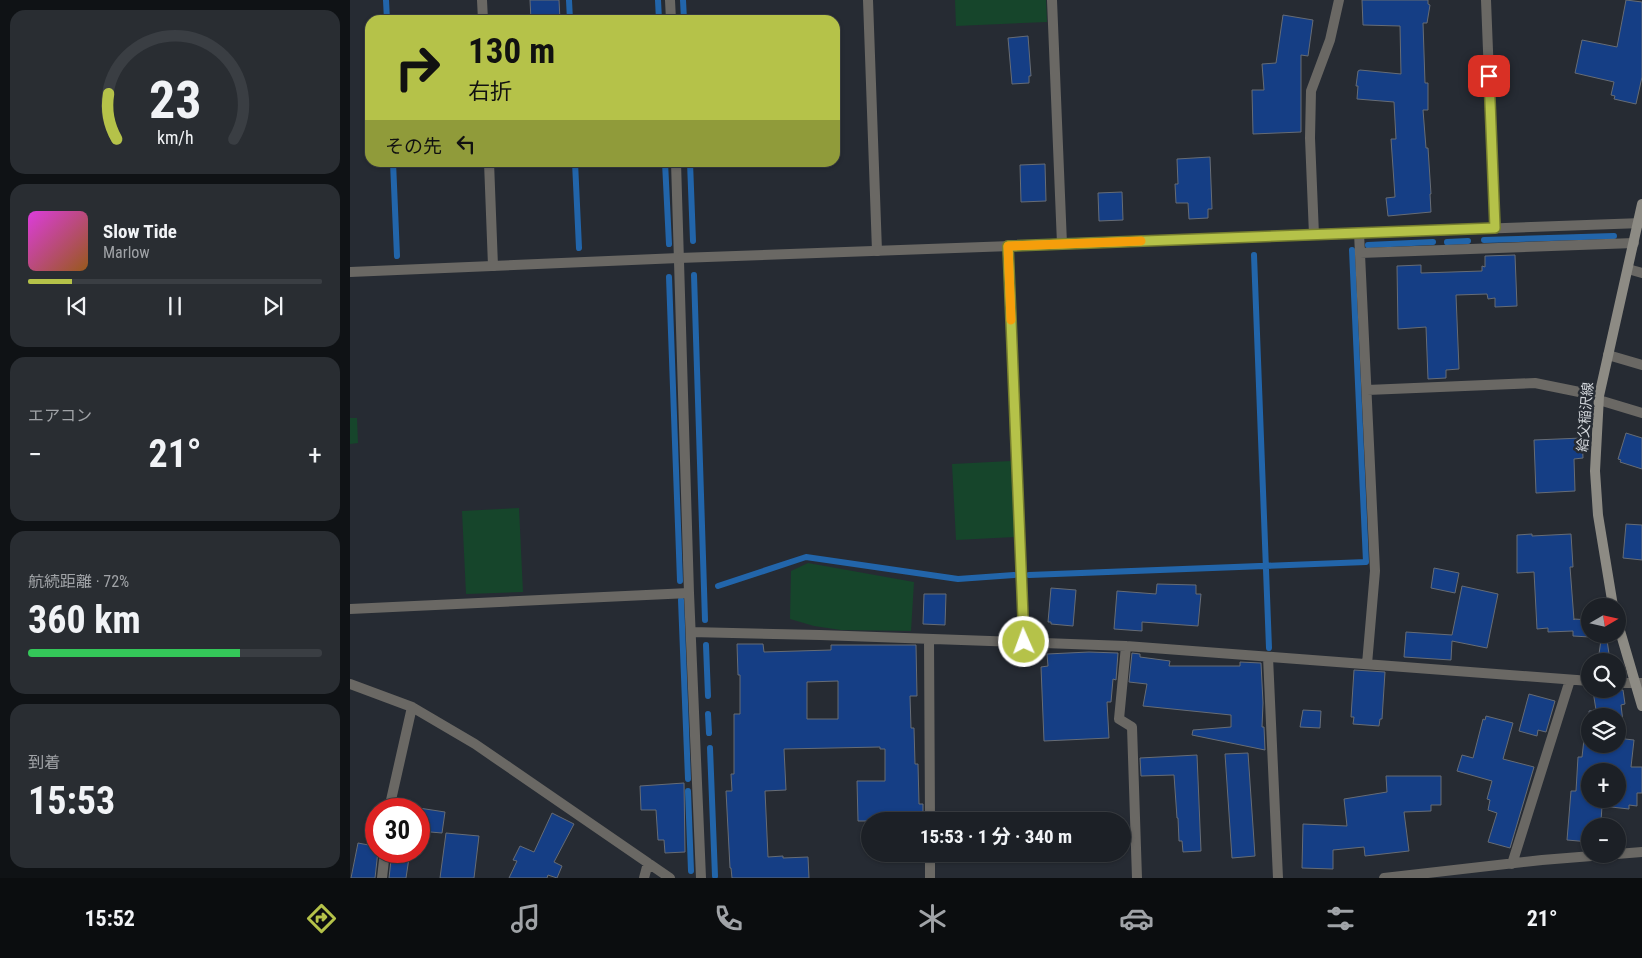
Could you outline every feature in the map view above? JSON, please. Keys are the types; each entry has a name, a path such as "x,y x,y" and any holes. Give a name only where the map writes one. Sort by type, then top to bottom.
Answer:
{"main road":[{"name":"給父稲沢線","path":"1612,598 1598,515 1595,471 1599,398 1640,223 1642,204"},
{"path":"1624,643 1638,684 1642,706"}],"street":[{"path":"482,0 483,15"},
{"path":"670,0 671,15"},
{"path":"868,0 877,251"},
{"path":"1052,0 1062,244"},
{"path":"1314,235 1310,138 1311,91 1330,40 1339,0"},
{"path":"1486,0 1495,228"},
{"path":"489,167 493,266"},
{"path":"676,167 689,593 701,878"},
{"path":"350,272 679,258 1640,223"},
{"path":"1359,233 1375,572 1367,664"},
{"path":"1360,253 1634,243"},
{"path":"1008,246 1024,642"},
{"path":"1628,269 1642,273"},
{"path":"1608,355 1642,365"},
{"path":"1367,390 1534,383 1599,398 1642,413"},
{"path":"350,609 689,593"},
{"path":"691,632 1126,646 1581,681"},
{"path":"929,639 930,812"},
{"path":"1126,646 1119,719 1132,727 1137,878"},
{"path":"1268,656 1278,878"},
{"path":"1512,864 1570,680"},
{"path":"350,684 412,707 475,744 670,878"},
{"path":"392,798 412,707"},
{"path":"1384,878 1445,875 1512,864 1642,852"},
{"path":"930,862 930,878"},
{"path":"382,878 383,863"},
{"path":"644,878 648,863"}],"green space":[{"path":"955,0 1046,0 1047,22 956,26"},
{"path":"350,418 357,418 358,443 350,444"},
{"path":"1011,461 1015,537 956,540 952,464"},
{"path":"519,508 523,592 466,594 462,511"},
{"path":"808,563 914,582 911,631 841,630 814,626 790,619 791,571"}],"building":[{"path":"530,0 559,0 560,15 531,15"},
{"path":"1362,0 1428,0 1430,5 1427,23 1423,23 1425,83 1428,83 1428,110 1423,110 1426,148 1428,148 1431,212 1388,216 1386,198 1395,197 1391,139 1396,139 1394,102 1357,99 1358,86 1356,86 1358,71 1360,70 1401,74 1400,26 1363,25"},
{"path":"1626,0 1642,2 1642,77 1636,104 1614,99 1615,96 1611,95 1614,82 1575,73 1582,40 1617,47"},
{"path":"1283,15 1313,20 1308,56 1301,55 1301,132 1253,134 1252,90 1264,90 1262,64 1276,63"},
{"path":"1028,36 1031,76 1029,76 1029,83 1012,84 1008,38"},
{"path":"1210,157 1212,209 1208,209 1208,218 1189,219 1188,203 1176,203 1175,184 1178,184 1177,159"},
{"path":"1045,164 1046,201 1021,202 1020,165"},
{"path":"1122,192 1123,220 1099,221 1098,193"},
{"path":"1515,255 1517,306 1495,307 1495,298 1488,299 1487,294 1456,295 1459,369 1446,370 1446,378 1428,379 1426,327 1398,329 1397,266 1421,265 1421,273 1482,271 1482,266 1485,267 1485,256"},
{"path":"1626,433 1642,438 1642,469 1620,462 1621,460 1618,459"},
{"path":"1582,438 1583,458 1574,459 1575,491 1536,493 1534,440"},
{"path":"1626,524 1642,525 1642,560 1623,558"},
{"path":"1571,534 1573,567 1570,567 1574,620 1581,619 1581,636 1573,636 1573,631 1548,632 1548,628 1537,629 1534,572 1517,573 1517,535"},
{"path":"1434,568 1459,573 1455,593 1431,588"},
{"path":"1157,584 1196,585 1196,594 1201,594 1198,626 1142,622 1142,631 1114,629 1117,591 1156,594"},
{"path":"1462,586 1498,594 1487,648 1452,641 1451,660 1404,657 1406,632 1452,635"},
{"path":"1051,588 1076,590 1073,626 1051,624 1051,622 1048,622"},
{"path":"924,594 946,594 945,625 923,624"},
{"path":"1601,643 1607,643 1609,653 1599,653"},
{"path":"737,644 763,644 764,652 831,650 831,645 916,645 917,696 910,696 911,728 914,728 915,764 918,764 919,804 923,804 923,812 861,812 861,821 858,821 857,781 885,781 885,749 880,749 880,747 784,749 786,790 765,791 768,857 808,857 809,878 732,878 726,791 732,791 731,774 734,774 734,714 740,714 740,675 738,675","holes":["838,681 838,719 807,719 807,682"]},
{"path":"1118,653 1116,680 1113,679 1111,702 1107,702 1109,738 1044,741 1041,667 1048,666 1047,654"},
{"path":"1132,653 1140,654 1140,657 1170,661 1169,666 1240,666 1240,662 1261,663 1262,727 1264,727 1265,750 1192,735 1193,730 1231,727 1231,715 1143,706 1147,684 1129,682"},
{"path":"1354,670 1385,672 1382,719 1380,719 1379,726 1353,724 1354,717 1351,717"},
{"path":"1529,694 1555,701 1546,732 1538,730 1537,736 1519,731"},
{"path":"1594,698 1624,698 1625,704 1621,705 1621,708 1596,708"},
{"path":"1303,710 1321,711 1320,728 1300,727"},
{"path":"1486,716 1513,723 1503,759 1534,767 1510,848 1488,842 1497,813 1488,810 1490,800 1487,799 1492,781 1457,771 1462,755 1473,758 1483,719 1485,720"},
{"path":"1626,739 1634,740 1631,767 1642,767 1642,793 1637,793 1637,806 1629,805 1629,809 1620,808 1626,808 1626,763 1581,763 1581,808 1602,808 1601,818 1581,818 1581,841 1567,840 1571,791 1576,791 1578,757 1582,757 1582,753 1626,753"},
{"path":"1248,753 1255,856 1232,858 1225,754"},
{"path":"1197,755 1201,851 1183,852 1182,841 1179,841 1174,775 1141,776 1140,758"},
{"path":"1386,776 1441,776 1441,805 1431,805 1431,811 1404,812 1409,851 1365,856 1364,847 1333,850 1333,869 1302,868 1303,824 1347,826 1344,799 1387,792"},
{"path":"684,783 685,852 665,853 664,840 658,840 656,810 641,810 640,786"},
{"path":"430,810 445,812 442,833 430,832"},
{"path":"552,813 574,824 554,862 562,866 557,878 548,875 547,878 509,878 517,861 513,860 520,846 534,852"},
{"path":"446,833 479,836 474,878 440,878"},
{"path":"358,843 365,844 365,863 377,863 375,878 351,878"},
{"path":"391,863 408,863 406,878 389,878"}],"waterway":[{"path":"386,0 387,15"},
{"path":"569,0 570,15"},
{"path":"658,0 659,15"},
{"path":"683,0 684,15"},
{"path":"393,167 397,256"},
{"path":"575,167 579,248"},
{"path":"665,167 669,244"},
{"path":"690,167 693,241"},
{"path":"1484,240 1614,236"},
{"path":"1447,242 1468,241"},
{"path":"1368,245 1433,242"},
{"path":"1029,575 1366,562 1352,250"},
{"path":"1254,255 1269,648"},
{"path":"694,275 705,620"},
{"path":"669,277 680,581"},
{"path":"718,586 806,557 958,579 1014,575"},
{"path":"681,600 688,779"},
{"path":"706,645 708,696"},
{"path":"708,714 709,733"},
{"path":"710,748 715,876"},
{"path":"688,791 691,871"}],"slow traffic":[{"path":"1011,320 1008,246 1141,241"}],"route":[{"path":"1024,642 1008,246 1495,228 1489,76"}]}
